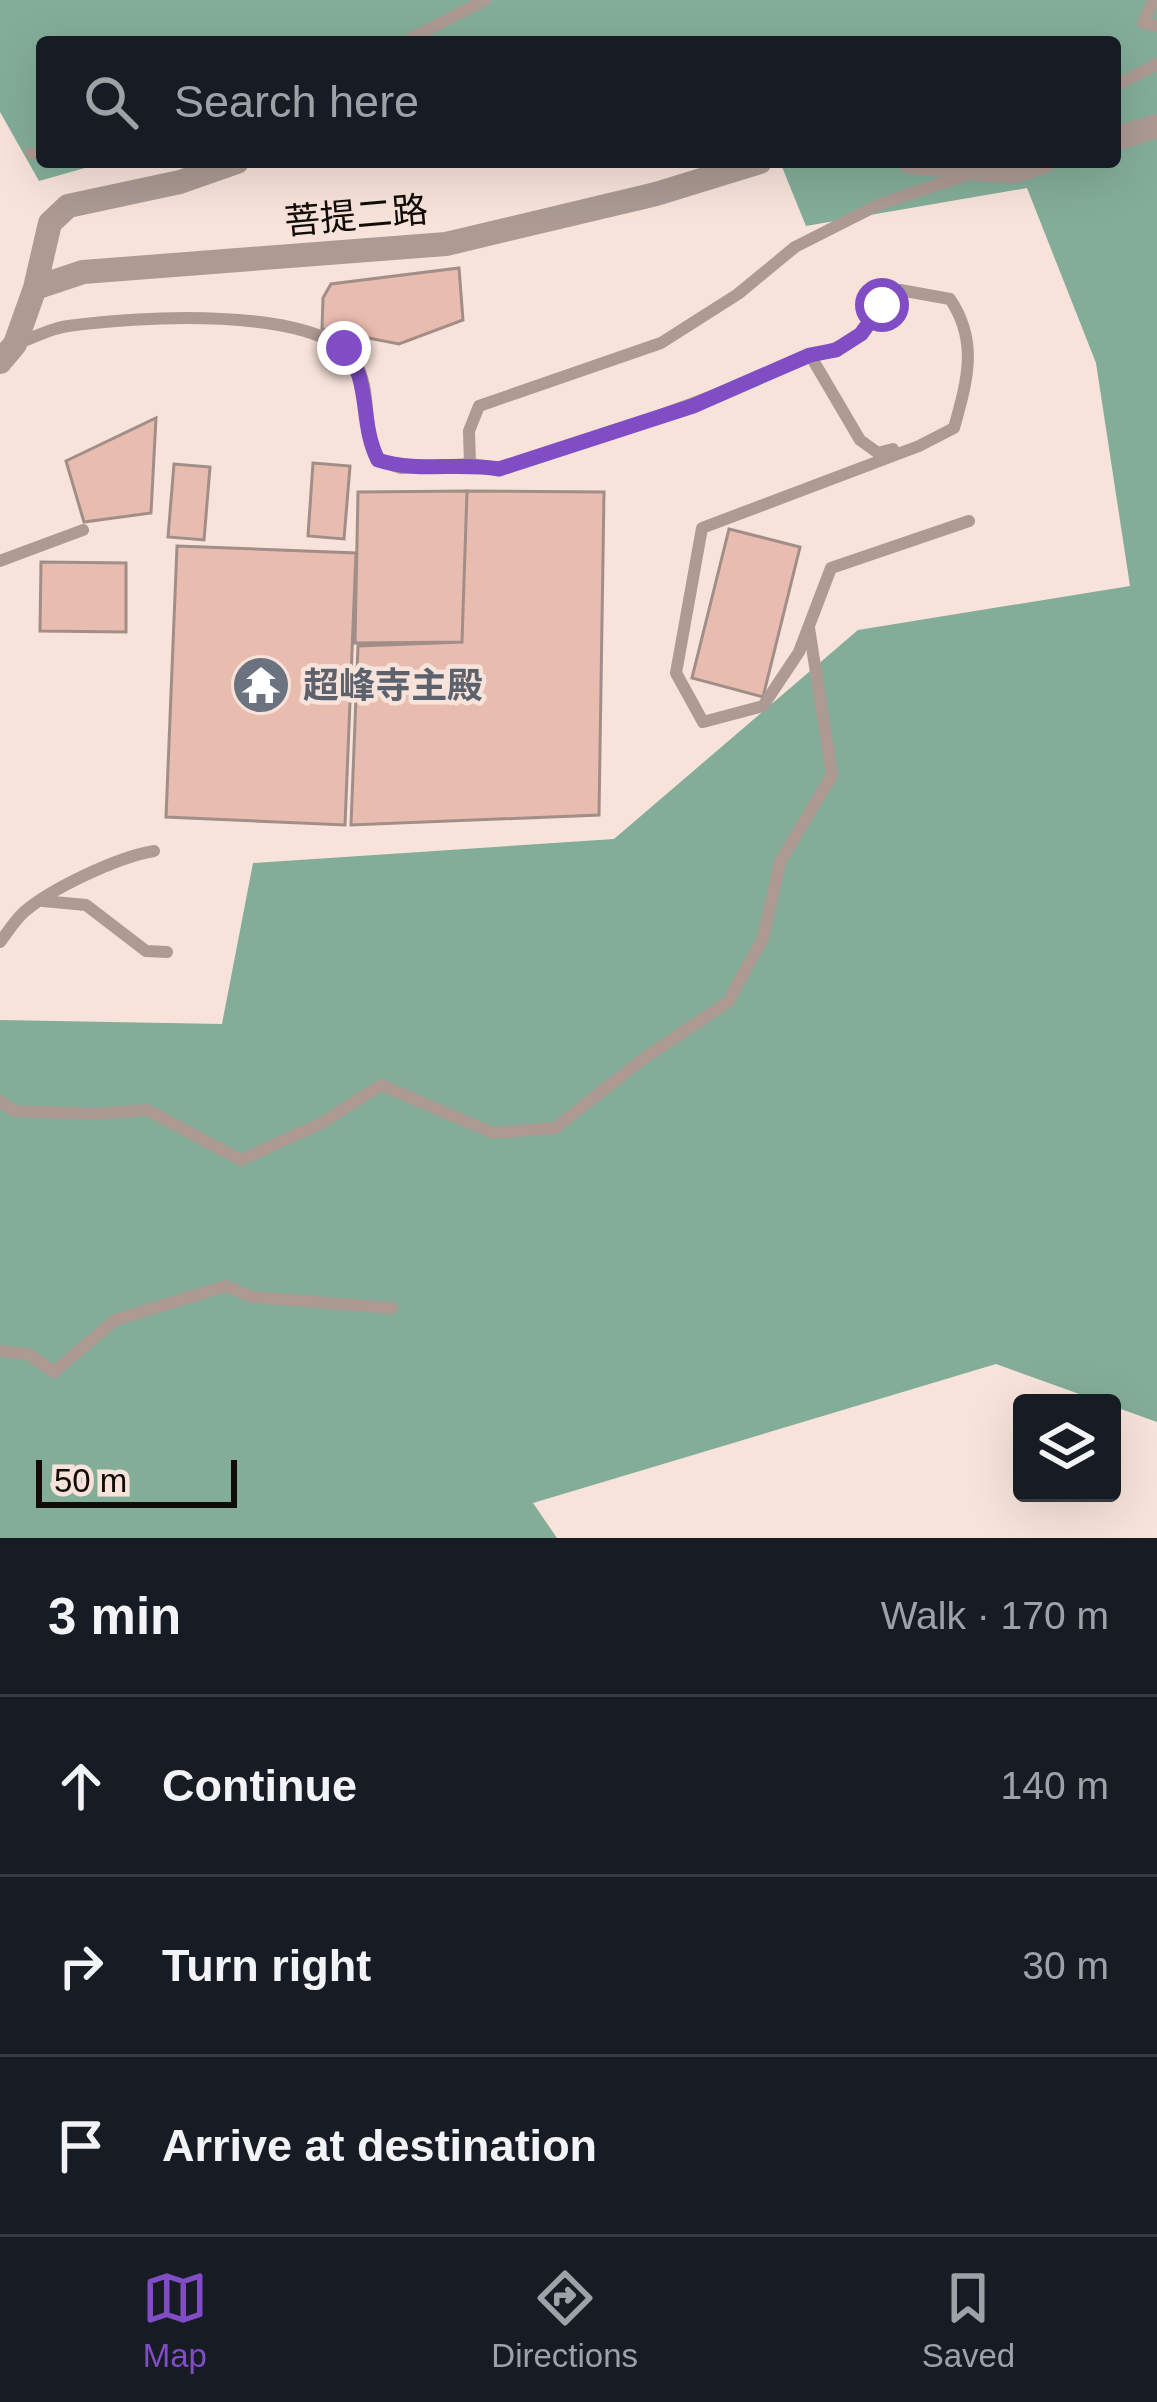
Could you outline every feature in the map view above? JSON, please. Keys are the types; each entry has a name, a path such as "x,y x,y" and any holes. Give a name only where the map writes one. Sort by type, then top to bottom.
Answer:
{"street":[{"path":"1121,137 1157,126"},
{"path":"7,353 34,288 50,223 68,206 180,182 220,168"},
{"name":"菩提二路","path":"34,288 83,272 446,244 656,194 740,168"}],"lane":[{"path":"416,36 485,0"},
{"path":"1154,0 1143,23 1157,26"},
{"path":"1121,83 1157,64"},
{"path":"470,464 469,431 479,406 662,343 738,294 795,248 880,204 967,174 1008,168"},
{"path":"7,353 64,326 202,317 279,322 344,348 358,365 370,445 378,460 401,468 470,464 499,469 693,406 810,355 836,350 861,334 900,290 950,298 964,320 970,369 953,428 919,446 702,528 676,673 703,722 763,706 799,652 831,568 969,520"},
{"path":"810,355 870,450 878,453 919,446"},
{"path":"0,561 83,530"},
{"path":"0,1101 14,1111 95,1114 148,1110 241,1160 322,1123 381,1085 493,1133 556,1128 643,1059 728,1002 763,938 780,862 832,775 809,627"},
{"path":"0,942 24,912 130,855 154,851"},
{"path":"42,902 86,904 146,950 167,952"},
{"path":"0,1351 28,1354 54,1372 115,1320 226,1286 252,1297 392,1308"}],"green space":[{"path":"0,0 1157,0 1157,1422 1121,1409 1121,1394 1079,1394 996,1364 533,1503 557,1538 0,1538 0,1020 222,1024 253,863 614,839 858,630 1130,586 1096,363 1027,188 806,226 782,168 1121,168 1121,36 36,36 36,168 85,168 39,181 0,112"}],"building":[{"path":"459,268 463,320 399,344 322,329 323,298 331,284"},
{"path":"156,418 151,513 84,522 66,461"},
{"path":"313,463 350,466 344,539 308,536"},
{"path":"174,464 210,467 204,540 168,537"},
{"path":"467,491 462,642 355,643 358,492"},
{"path":"467,491 604,492 599,815 351,825 358,646 462,642"},
{"path":"729,529 800,547 763,697 692,678"},
{"name":"超峰寺主殿","path":"177,546 356,553 345,825 166,817"},
{"path":"41,562 126,563 126,632 40,631"}],"place":[{"name":"超峰寺主殿","path":"261,685"}],"route":[{"path":"344,348 358,365 370,445 378,460 401,468 470,464 499,469 693,406 810,355 836,350 861,334 882,305"}]}
